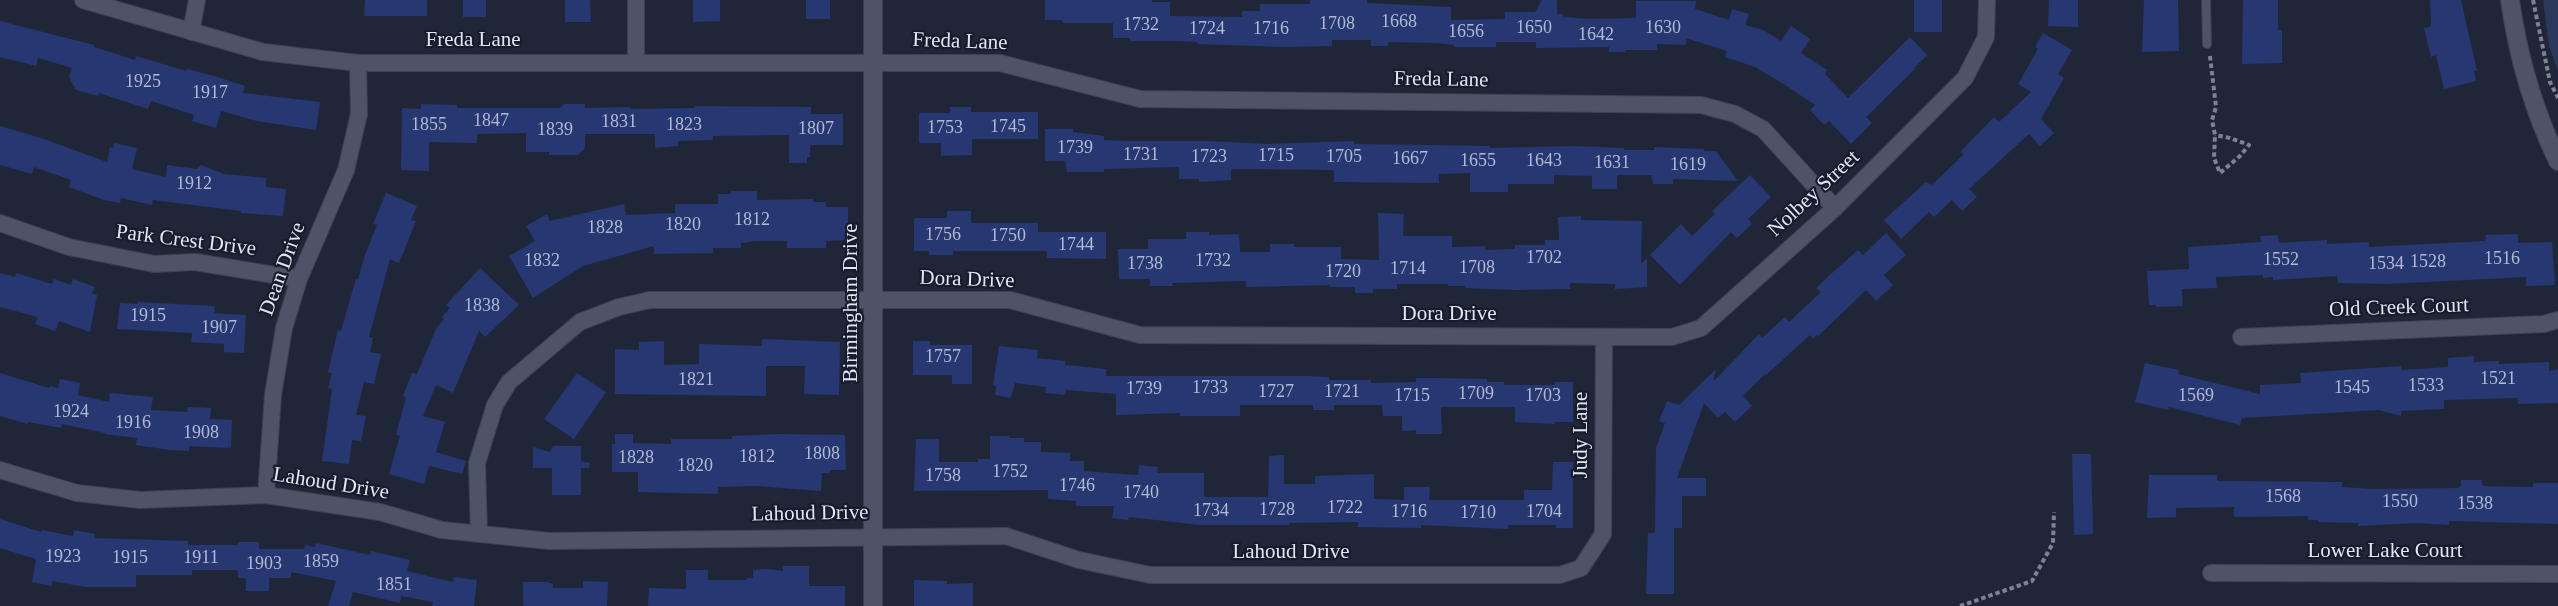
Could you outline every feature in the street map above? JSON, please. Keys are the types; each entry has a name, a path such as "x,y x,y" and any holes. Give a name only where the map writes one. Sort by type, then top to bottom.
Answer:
{"main road":[{"name":"Birmingham Drive","path":"873,0 873,606"},
{"path":"2511,0 2516,45 2541,124 2558,160"}],"street":[{"name":"Freda Lane","path":"83,0 262,52 358,63 1000,63 1140,99 1701,105 1735,114 1763,129 1835,208"},
{"path":"191,32 197,0"},
{"path":"636,0 636,63"},
{"name":"Nolbey Street","path":"1604,337 1672,337 1701,328 1835,208 1965,78 1986,37 1987,0"},
{"name":"Dean Drive","path":"266,495 273,395 284,328 299,279 346,170 359,114 358,63"},
{"name":"Park Crest Drive","path":"0,223 69,247 154,264 195,262 299,279"},
{"name":"Dora Drive","path":"479,534 477,463 495,405 509,382 580,322 619,307 650,300 1010,300 1140,335 1604,337"},
{"name":"Old Creek Court","path":"2241,337 2544,324 2558,320"},
{"name":"Judy Lane","path":"1603,534 1604,337"},
{"name":"Lahoud Drive","path":"0,470 77,493 140,500 266,495 380,513 442,530 549,541 1006,536 1079,560 1150,575 1560,575 1581,568 1603,534"},
{"name":"Lower Lake Court","path":"2211,573 2558,574"}],"lane":[{"path":"2206,0 2207,44"}],"path":[{"path":"2533,0 2550,82 2558,98"},
{"path":"2207,44 2213,73 2216,107 2212,120 2216,135 2214,158 2220,173 2241,156 2250,145 2216,135"},
{"path":"1959,606 2032,581 2053,543 2054,512"}],"shaded area":[{"path":"2543,0 2558,0 2558,71 2549,46"}],"building":[{"path":"365,0 427,0 427,16 364,16"},
{"path":"463,0 486,0 486,17 463,17"},
{"path":"565,0 590,0 591,22 565,22"},
{"path":"693,0 720,0 720,21 693,22"},
{"path":"806,0 830,0 830,19 806,19"},
{"path":"1045,0 1152,0 1152,2 1170,2 1170,16 1242,17 1242,11 1260,11 1260,4 1310,4 1310,0 1367,0 1367,3 1451,7 1451,20 1505,19 1505,12 1535,12 1542,0 1557,0 1557,14 1563,14 1563,17 1589,19 1636,18 1636,1 1696,1 1695,9 1729,20 1732,9 1749,14 1745,25 1763,30 1781,41 1791,26 1810,39 1801,53 1827,70 1825,74 1848,98 1910,37 1927,55 1866,117 1872,123 1851,144 1829,121 1824,125 1810,110 1815,105 1782,83 1755,67 1725,57 1727,51 1686,38 1686,45 1657,44 1657,50 1625,50 1625,52 1609,52 1609,47 1536,48 1536,42 1496,42 1496,47 1454,47 1454,45 1436,43 1388,42 1388,46 1371,46 1371,40 1332,40 1332,46 1285,47 1197,44 1197,42 1178,41 1130,41 1130,38 1113,38 1113,23 1063,23 1062,20 1045,20"},
{"path":"1914,0 1942,0 1942,32 1914,32"},
{"path":"2049,0 2078,0 2078,27 2048,26"},
{"path":"2144,0 2178,0 2179,51 2142,52"},
{"path":"2243,0 2278,0 2278,30 2282,30 2282,63 2242,64"},
{"path":"2430,0 2461,0 2477,71 2474,71 2476,81 2444,89 2436,55 2431,57 2424,28 2430,27 2431,24"},
{"path":"0,21 94,45 94,47 135,60 136,56 186,71 187,69 214,76 245,86 243,93 320,102 316,130 257,121 221,111 216,128 192,121 194,115 151,101 148,109 99,93 98,96 76,90 69,77 72,68 38,58 36,66 0,57"},
{"path":"2043,33 2072,50 2058,74 2064,78 2041,119 2054,133 2040,146 2029,134 1969,189 1977,197 1962,211 1952,200 1934,217 1929,212 1901,239 1884,220 1926,182 1932,185 1964,154 1961,151 1994,117 1999,122 2031,92 2018,84 2038,49 2035,47"},
{"path":"421,104 457,105 457,108 560,108 564,104 585,104 585,108 630,107 630,109 695,108 695,106 811,107 811,114 843,114 843,145 810,145 810,157 807,157 807,163 789,163 789,135 713,136 713,140 678,141 678,146 655,148 655,134 585,134 585,148 578,155 549,155 549,152 526,152 526,133 477,134 477,143 429,142 429,171 401,170 402,108 421,109"},
{"path":"950,107 971,107 971,112 1038,112 1038,139 972,139 972,155 941,156 941,143 919,143 919,113 950,113"},
{"path":"0,126 107,162 110,147 113,148 114,143 137,148 132,169 166,177 167,165 197,169 201,165 224,174 266,178 266,187 286,189 283,216 241,213 241,211 153,200 152,205 121,198 120,203 104,200 69,187 71,180 34,167 32,174 0,165"},
{"path":"1045,129 1073,129 1073,132 1104,136 1104,140 1127,141 1265,144 1354,141 1354,144 1490,146 1490,148 1573,146 1624,148 1624,150 1654,150 1654,147 1704,149 1704,151 1716,151 1738,181 1673,179 1673,184 1653,184 1651,175 1617,175 1617,189 1592,189 1592,176 1554,175 1554,184 1508,184 1508,192 1470,192 1470,173 1439,174 1439,183 1334,182 1334,170 1231,169 1231,180 1199,182 1199,179 1179,179 1179,167 1067,172 1065,161 1045,161"},
{"path":"1750,175 1771,197 1748,219 1752,224 1737,238 1731,232 1680,285 1650,255 1681,224 1692,236 1715,214 1712,211"},
{"path":"731,191 757,191 757,200 813,199 813,202 826,202 826,207 848,207 848,238 826,241 826,248 787,248 787,241 755,241 741,243 741,248 713,248 713,253 654,254 654,246 583,266 533,298 509,256 535,241 526,226 547,214 550,221 624,204 626,215 675,213 675,204 718,204 718,194 731,194"},
{"path":"386,193 417,206 411,220 416,221 399,263 390,259 369,337 373,338 370,352 381,354 374,384 364,382 356,415 366,416 361,441 352,440 349,464 322,461 332,389 328,388 332,373 328,372 338,330 341,331 356,279 358,279 377,225 373,224"},
{"path":"947,211 971,211 971,223 1038,223 1038,232 1106,232 1106,259 1047,258 1047,251 953,251 953,255 929,255 929,251 914,251 914,218 947,218"},
{"path":"1378,213 1404,214 1403,236 1452,236 1452,247 1485,246 1485,250 1515,249 1515,245 1545,245 1545,240 1559,240 1558,217 1581,216 1581,220 1642,221 1641,264 1647,258 1647,287 1615,289 1615,284 1570,283 1570,289 1515,290 1465,288 1465,286 1448,286 1448,284 1397,284 1397,289 1373,289 1373,293 1355,293 1355,287 1330,287 1330,285 1246,287 1246,281 1172,283 1173,286 1150,286 1150,279 1119,279 1118,249 1148,249 1148,239 1186,239 1186,232 1209,232 1209,235 1239,234 1240,252 1270,252 1270,244 1294,244 1294,247 1341,247 1341,259 1379,260"},
{"path":"1886,233 1906,255 1884,275 1893,285 1876,301 1866,290 1818,336 1813,339 1810,335 1743,396 1752,406 1735,422 1725,412 1718,418 1704,403 1677,478 1706,478 1706,496 1682,496 1682,528 1674,528 1674,594 1646,594 1648,533 1655,533 1656,448 1665,423 1659,421 1667,401 1679,405 1716,369 1713,382 1759,334 1762,338 1785,317 1789,322 1821,292 1816,288 1832,273 1858,250 1863,255"},
{"path":"2518,234 2518,243 2552,242 2555,285 2526,286 2526,277 2387,284 2338,283 2337,276 2273,280 2273,277 2263,278 2263,275 2216,277 2217,288 2182,289 2183,306 2149,305 2147,271 2189,269 2188,247 2261,242 2260,236 2278,235 2279,243 2327,240 2327,244 2369,242 2369,247 2485,241 2486,235"},
{"path":"480,268 519,305 485,337 479,331 453,393 436,385 423,416 445,422 436,452 466,461 462,474 429,466 424,484 389,474 400,436 396,434 406,398 403,396 412,373 417,374 436,329 444,319 442,317 450,308 446,305"},
{"path":"0,273 15,277 16,273 52,284 54,279 71,285 73,279 95,287 92,293 97,295 90,332 59,321 55,331 35,324 38,317 0,307"},
{"path":"137,302 215,306 214,313 246,315 244,353 224,352 224,344 191,342 192,333 117,329 120,303 137,304"},
{"path":"762,339 840,342 839,395 804,394 805,366 766,366 766,396 615,394 615,349 639,350 639,342 664,341 664,365 699,364 699,344 762,346"},
{"path":"913,341 930,341 930,345 972,345 972,384 952,384 952,375 913,375"},
{"path":"999,346 1038,350 1037,358 1065,361 1065,365 1106,369 1106,376 1307,376 1329,377 1329,380 1371,380 1371,383 1416,382 1416,378 1487,379 1487,382 1504,382 1504,385 1555,385 1555,382 1573,382 1573,422 1555,422 1555,424 1515,422 1515,407 1441,407 1442,434 1416,434 1416,430 1402,431 1402,416 1383,416 1382,405 1334,405 1334,410 1313,410 1313,405 1240,405 1240,416 1180,416 1180,413 1116,415 1116,394 1066,390 1065,395 1045,393 1046,387 1015,383 1011,398 995,395 996,386 993,385"},
{"path":"2474,356 2474,362 2499,361 2499,364 2549,362 2549,371 2558,369 2558,403 2518,404 2517,398 2444,400 2444,409 2401,411 2401,416 2379,410 2242,418 2240,425 2169,407 2168,410 2135,402 2145,363 2179,370 2178,374 2260,394 2260,385 2301,383 2300,373 2401,366 2401,370 2448,367 2448,358"},
{"path":"0,373 49,388 50,386 58,388 60,379 80,383 78,395 109,402 110,393 153,397 151,410 187,412 188,407 211,408 210,419 232,420 231,448 189,446 189,451 170,450 136,445 137,438 105,434 62,424 61,428 28,422 28,424 0,416"},
{"path":"577,373 606,392 574,439 544,419"},
{"path":"615,434 633,434 633,443 671,444 671,439 732,439 732,436 778,434 845,435 846,470 830,470 830,473 822,473 821,491 755,486 718,487 718,494 638,492 638,472 612,472 612,444 615,444"},
{"path":"990,436 1009,436 1009,438 1024,438 1024,442 1041,442 1041,452 1070,453 1070,461 1084,461 1084,471 1138,475 1139,465 1158,467 1157,473 1204,473 1204,497 1268,497 1269,456 1284,455 1284,484 1315,484 1315,476 1374,474 1374,499 1404,500 1404,487 1430,487 1429,500 1524,500 1524,490 1552,490 1553,462 1573,462 1573,528 1556,528 1556,525 1508,525 1508,529 1421,525 1421,528 1358,527 1358,522 1200,525 1129,517 1128,520 1112,518 1114,506 1076,506 1076,501 1048,499 1048,490 914,491 916,439 939,439 939,462 978,462 978,459 990,459"},
{"path":"553,446 581,446 581,461 590,463 589,468 581,468 581,495 552,495 552,468 533,468 533,447 550,452"},
{"path":"2072,454 2091,454 2093,534 2074,535"},
{"path":"2149,475 2217,475 2217,481 2342,482 2342,487 2374,489 2458,488 2461,486 2461,480 2482,480 2482,486 2533,487 2533,483 2558,483 2558,524 2449,521 2449,525 2417,523 2358,526 2358,523 2308,520 2308,516 2234,517 2234,507 2176,508 2176,517 2147,518"},
{"path":"0,519 41,532 42,530 73,536 74,530 95,534 94,538 188,541 188,545 238,545 238,542 259,542 259,549 304,549 305,545 315,547 316,543 370,555 371,551 410,560 407,571 453,582 454,577 477,580 474,606 432,606 433,602 401,596 400,603 353,592 349,606 328,606 336,581 291,572 291,578 269,578 269,591 246,591 246,578 238,578 238,570 192,570 192,575 136,575 136,587 85,587 52,581 52,586 32,582 36,559 0,548"},
{"path":"783,566 809,566 809,586 845,586 845,606 648,606 649,588 686,589 686,570 708,570 708,580 747,580 747,578 753,578 753,570 783,571"},
{"path":"914,580 947,581 947,584 973,583 973,606 914,606"},
{"path":"583,581 608,582 607,606 524,606 523,582 547,582 553,584 553,588 583,588"}]}
